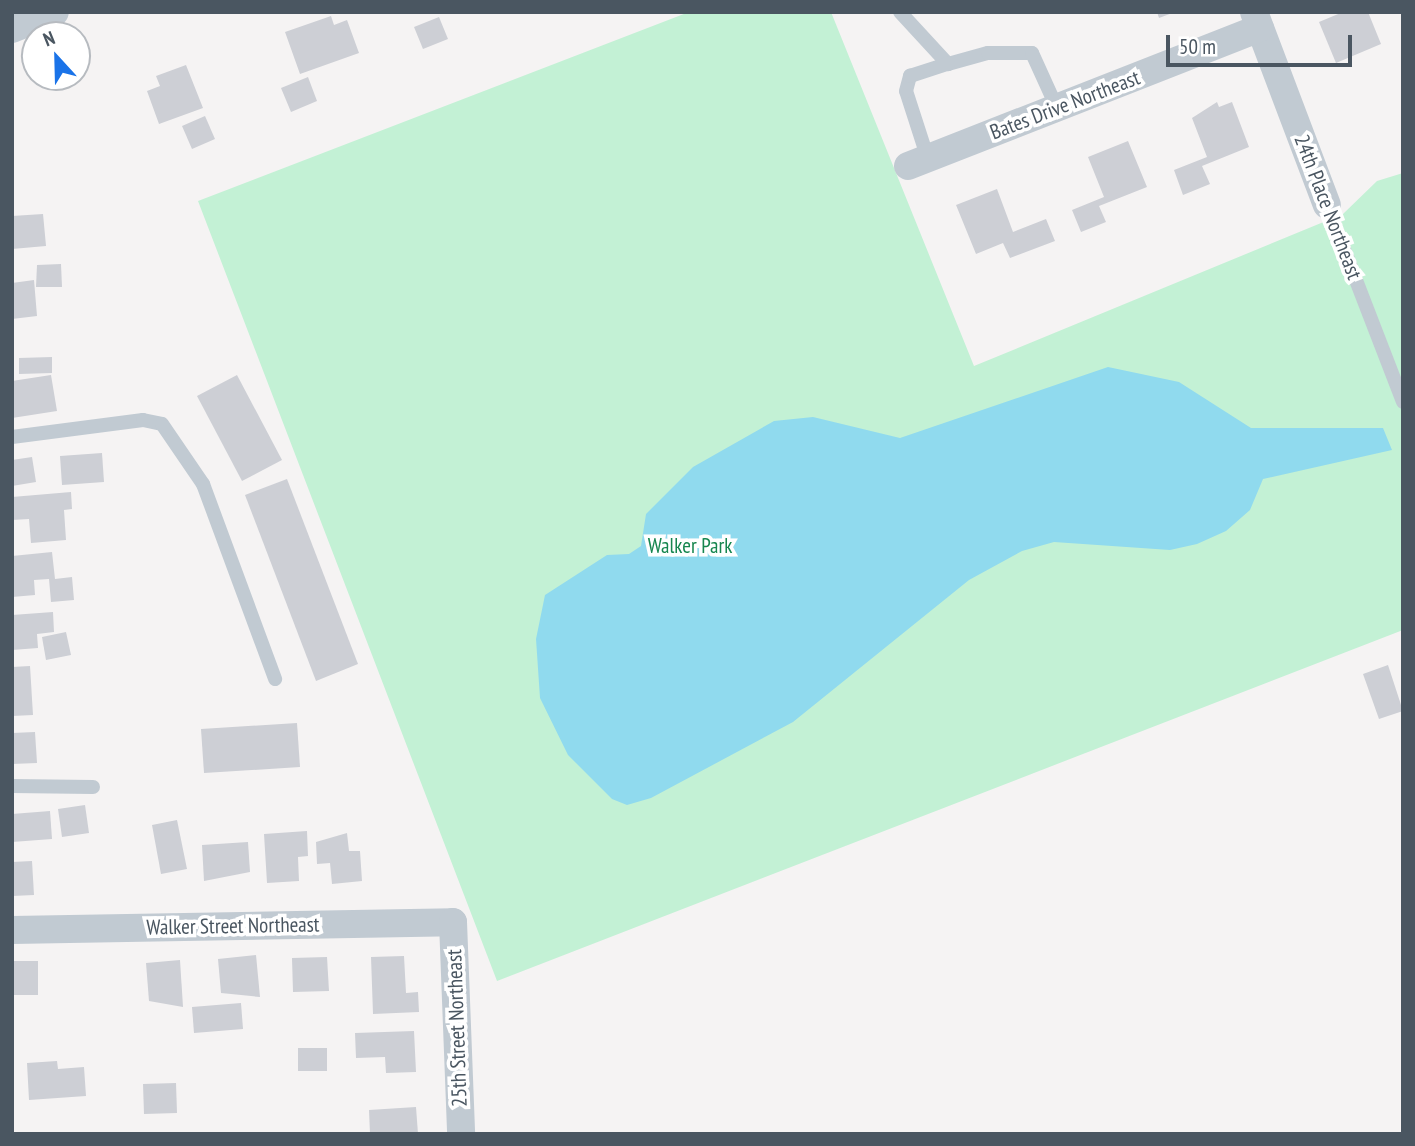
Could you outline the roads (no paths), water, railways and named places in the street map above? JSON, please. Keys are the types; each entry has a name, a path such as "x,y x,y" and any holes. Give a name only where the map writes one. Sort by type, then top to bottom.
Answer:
{"street":[{"path":"12,29 55,12"},
{"name":"Bates Drive Northeast","path":"918,162 1057,108 1257,20"},
{"name":"24th Place Northeast","path":"1257,20 1327,205"},
{"name":"Walker Street Northeast","path":"12,930 453,922"},
{"name":"25th Street Northeast","path":"453,922 461,1134"}],"lane":[{"path":"901,12 948,64"},
{"path":"918,162 906,92 910,76 988,54 1032,53 1057,108"},
{"name":"24th Place Northeast","path":"1327,205 1403,402"},
{"path":"12,436 143,420 162,424 203,484 275,679"},
{"path":"12,786 93,787"}],"water":[{"path":"1108,367 1179,382 1251,428 1383,428 1392,450 1263,479 1250,510 1226,531 1197,544 1170,550 1054,542 1022,551 969,580 793,722 651,798 627,805 612,799 568,755 540,698 536,639 545,595 607,555 629,554 641,546 646,514 693,467 774,421 813,417 900,438"}],"park label":[{"name":"Walker Park","path":"690,546"}]}
